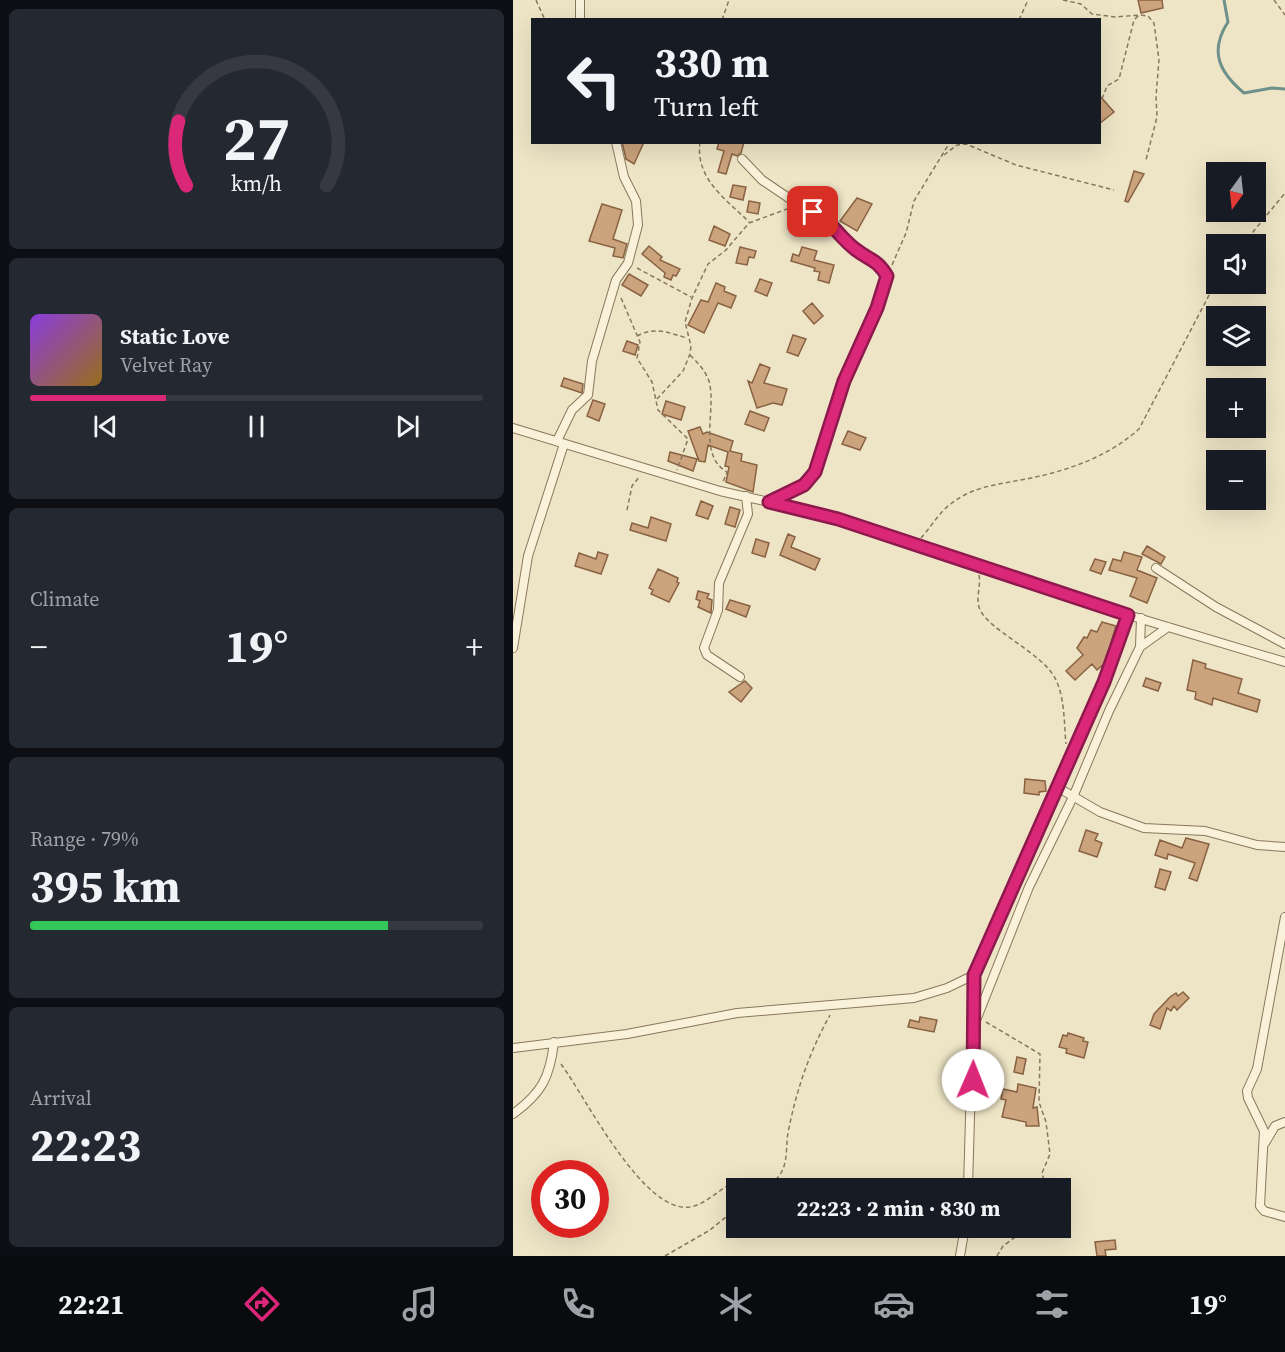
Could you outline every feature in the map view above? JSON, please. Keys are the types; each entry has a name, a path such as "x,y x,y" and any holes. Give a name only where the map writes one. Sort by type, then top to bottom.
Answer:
{"street":[{"path":"580,0 580,18"},
{"path":"513,648 528,556 560,443 572,410 588,395 592,361 616,280 629,263 639,225 636,201 624,177 616,144"},
{"path":"742,159 762,180 799,205 827,218 855,249 879,263 887,276 877,308 844,381 815,472 804,485 769,502"},
{"path":"513,428 720,491 818,513 1128,615 1285,662"},
{"path":"740,677 707,655 704,648 718,610 719,583 748,514 746,496"},
{"path":"1156,568 1217,607 1285,644"},
{"path":"968,1178 974,975 1104,682 1128,615"},
{"path":"973,1025 1029,887 1073,797 1109,711 1140,647 1141,618"},
{"path":"1140,647 1168,627"},
{"path":"1057,787 1100,812 1144,828 1205,831 1257,845 1285,847"},
{"path":"1285,917 1282,953 1257,1069 1247,1091 1248,1098 1264,1131 1260,1206 1264,1211 1285,1217"},
{"path":"513,1048 627,1034 737,1012 914,998 947,988 974,975"},
{"path":"513,1114 536,1095 547,1080 554,1042"},
{"path":"1265,1143 1275,1126 1285,1122"},
{"path":"960,1256 963,1238"}],"path":[{"path":"536,0 544,18"},
{"path":"722,18 729,0"},
{"path":"1020,18 1028,0"},
{"path":"1063,0 1081,4 1092,14 1115,18 1148,16 1154,23 1159,60 1155,96 1157,117 1146,160"},
{"path":"1274,0 1285,15"},
{"path":"1102,99 1107,86 1119,79 1134,20 1140,15"},
{"path":"700,144 701,162 712,187 749,223"},
{"path":"887,276 906,233 914,201 949,144"},
{"path":"944,155 957,146 966,144 1015,165 1114,190"},
{"path":"1251,234 1285,193"},
{"path":"657,399 683,371 690,354 685,322 692,297 708,264 726,250 749,223 799,205"},
{"path":"629,263 692,297"},
{"path":"616,280 640,342 637,358 652,382 662,415 688,439 687,449 674,476"},
{"path":"916,544 950,504 970,492 1033,478 1105,455 1123,443 1139,429 1210,294"},
{"path":"637,336 647,330 657,330 689,338"},
{"path":"690,354 703,369 709,383 710,447 719,467 727,472 720,491"},
{"path":"627,510 632,486 641,475 639,468"},
{"path":"976,565 980,581 979,607 990,621 1033,654 1057,681 1070,759"},
{"path":"775,1178 785,1165 789,1125 811,1052 836,1004"},
{"path":"978,1017 1041,1054 1039,1102 1046,1122 1050,1154 1042,1173 1043,1178"},
{"path":"553,1054 580,1090 626,1164 652,1190 671,1202 690,1207 715,1196 726,1187"},
{"path":"665,1256 709,1230 726,1217"},
{"path":"997,1256 1003,1246 1014,1238"}],"building":[{"path":"1138,0 1162,0 1163,8 1141,13"},
{"path":"1101,97 1114,112 1101,122"},
{"path":"622,144 643,144 634,164 626,159"},
{"path":"718,144 743,144 741,153 737,156 732,154 726,174 718,172 724,151 717,149"},
{"path":"1134,171 1144,174 1128,202 1125,201"},
{"path":"733,185 746,187 743,200 730,197"},
{"path":"857,198 872,204 857,231 840,221"},
{"path":"749,201 760,203 758,214 747,212"},
{"path":"602,204 622,210 613,239 627,244 623,258 613,256 615,248 589,241"},
{"path":"714,226 730,234 725,246 709,240"},
{"path":"649,246 662,257 660,260 680,269 671,280 664,277 665,273 642,254"},
{"path":"740,247 756,251 754,258 749,257 747,265 736,263"},
{"path":"802,247 817,251 814,260 834,265 829,283 818,280 820,272 814,271 815,268 791,261 793,254 799,256"},
{"path":"629,274 648,285 641,296 622,285"},
{"path":"760,279 772,283 767,296 755,291"},
{"path":"716,283 725,287 724,291 736,296 731,308 718,303 704,333 688,325 701,300 708,302"},
{"path":"812,303 823,316 814,324 803,311"},
{"path":"793,335 806,339 798,356 787,352"},
{"path":"627,341 638,345 635,355 623,351"},
{"path":"760,364 770,368 764,383 787,389 782,405 773,403 757,408 748,381 752,383"},
{"path":"564,378 583,384 582,393 561,386"},
{"path":"593,400 605,404 599,421 587,416"},
{"path":"666,401 685,407 681,420 662,414"},
{"path":"750,411 769,418 764,431 745,424"},
{"path":"700,427 703,434 707,432 733,441 730,451 742,454 741,461 757,465 753,492 726,482 729,467 725,466 728,452 708,445 705,462 699,461 688,431"},
{"path":"848,431 866,438 860,450 842,444"},
{"path":"670,452 697,459 693,471 668,461"},
{"path":"701,501 713,506 708,519 696,515"},
{"path":"730,507 740,510 735,527 725,524"},
{"path":"651,517 671,524 666,541 630,530 632,523 648,528"},
{"path":"788,534 795,537 791,547 820,559 815,570 780,555"},
{"path":"756,539 769,543 765,557 752,553"},
{"path":"1147,546 1165,557 1161,564 1142,554"},
{"path":"598,552 608,555 601,574 575,566 579,553 596,559"},
{"path":"1124,552 1142,557 1137,570 1157,578 1147,603 1130,596 1137,578 1109,570 1113,559 1121,561"},
{"path":"1095,559 1106,562 1101,574 1090,570"},
{"path":"658,569 678,578 679,583 669,602 651,594 653,590 649,588"},
{"path":"698,591 709,594 707,598 712,600 711,613 698,607 700,601 696,599"},
{"path":"730,600 750,606 746,617 726,609"},
{"path":"1102,622 1116,626 1105,663 1097,670 1092,664 1075,680 1066,671 1083,655 1077,648 1084,637 1087,638 1091,630 1097,632"},
{"path":"1193,660 1206,664 1205,668 1242,679 1238,693 1260,700 1257,712 1213,698 1212,705 1195,699 1196,692 1187,690"},
{"path":"1146,678 1161,683 1158,691 1143,686"},
{"path":"745,681 752,688 741,702 729,692"},
{"path":"1025,779 1045,781 1046,791 1039,792 1039,795 1024,793"},
{"path":"1086,830 1098,834 1095,840 1102,843 1097,857 1079,851"},
{"path":"1186,838 1209,844 1197,881 1189,878 1195,863 1168,854 1167,859 1155,855 1160,840 1182,848"},
{"path":"1160,869 1171,872 1165,890 1155,887"},
{"path":"1183,992 1189,998 1177,1010 1174,1006 1171,1011 1167,1008 1160,1029 1150,1025 1154,1014 1170,997 1176,993 1178,996"},
{"path":"920,1017 937,1020 934,1032 908,1027 910,1020 919,1022"},
{"path":"1068,1033 1084,1038 1083,1041 1088,1042 1084,1058 1066,1053 1067,1049 1059,1047 1063,1035 1067,1036"},
{"path":"1017,1057 1026,1059 1023,1074 1014,1072"},
{"path":"1018,1084 1036,1088 1033,1108 1037,1107 1039,1126 1026,1126 1026,1122 1002,1117 1006,1100 1001,1099 1003,1089 1017,1092"},
{"path":"1115,1240 1116,1249 1105,1250 1106,1256 1097,1256 1095,1242"}],"waterway":[{"path":"1224,0 1228,22 1222,33 1218,52 1228,77 1244,93 1272,88 1285,89"}],"route":[{"path":"813,212 827,218 855,249 879,263 887,276 877,308 844,381 815,472 804,485 769,502 838,519 1128,615 1104,682 974,975 973,1080"}]}
